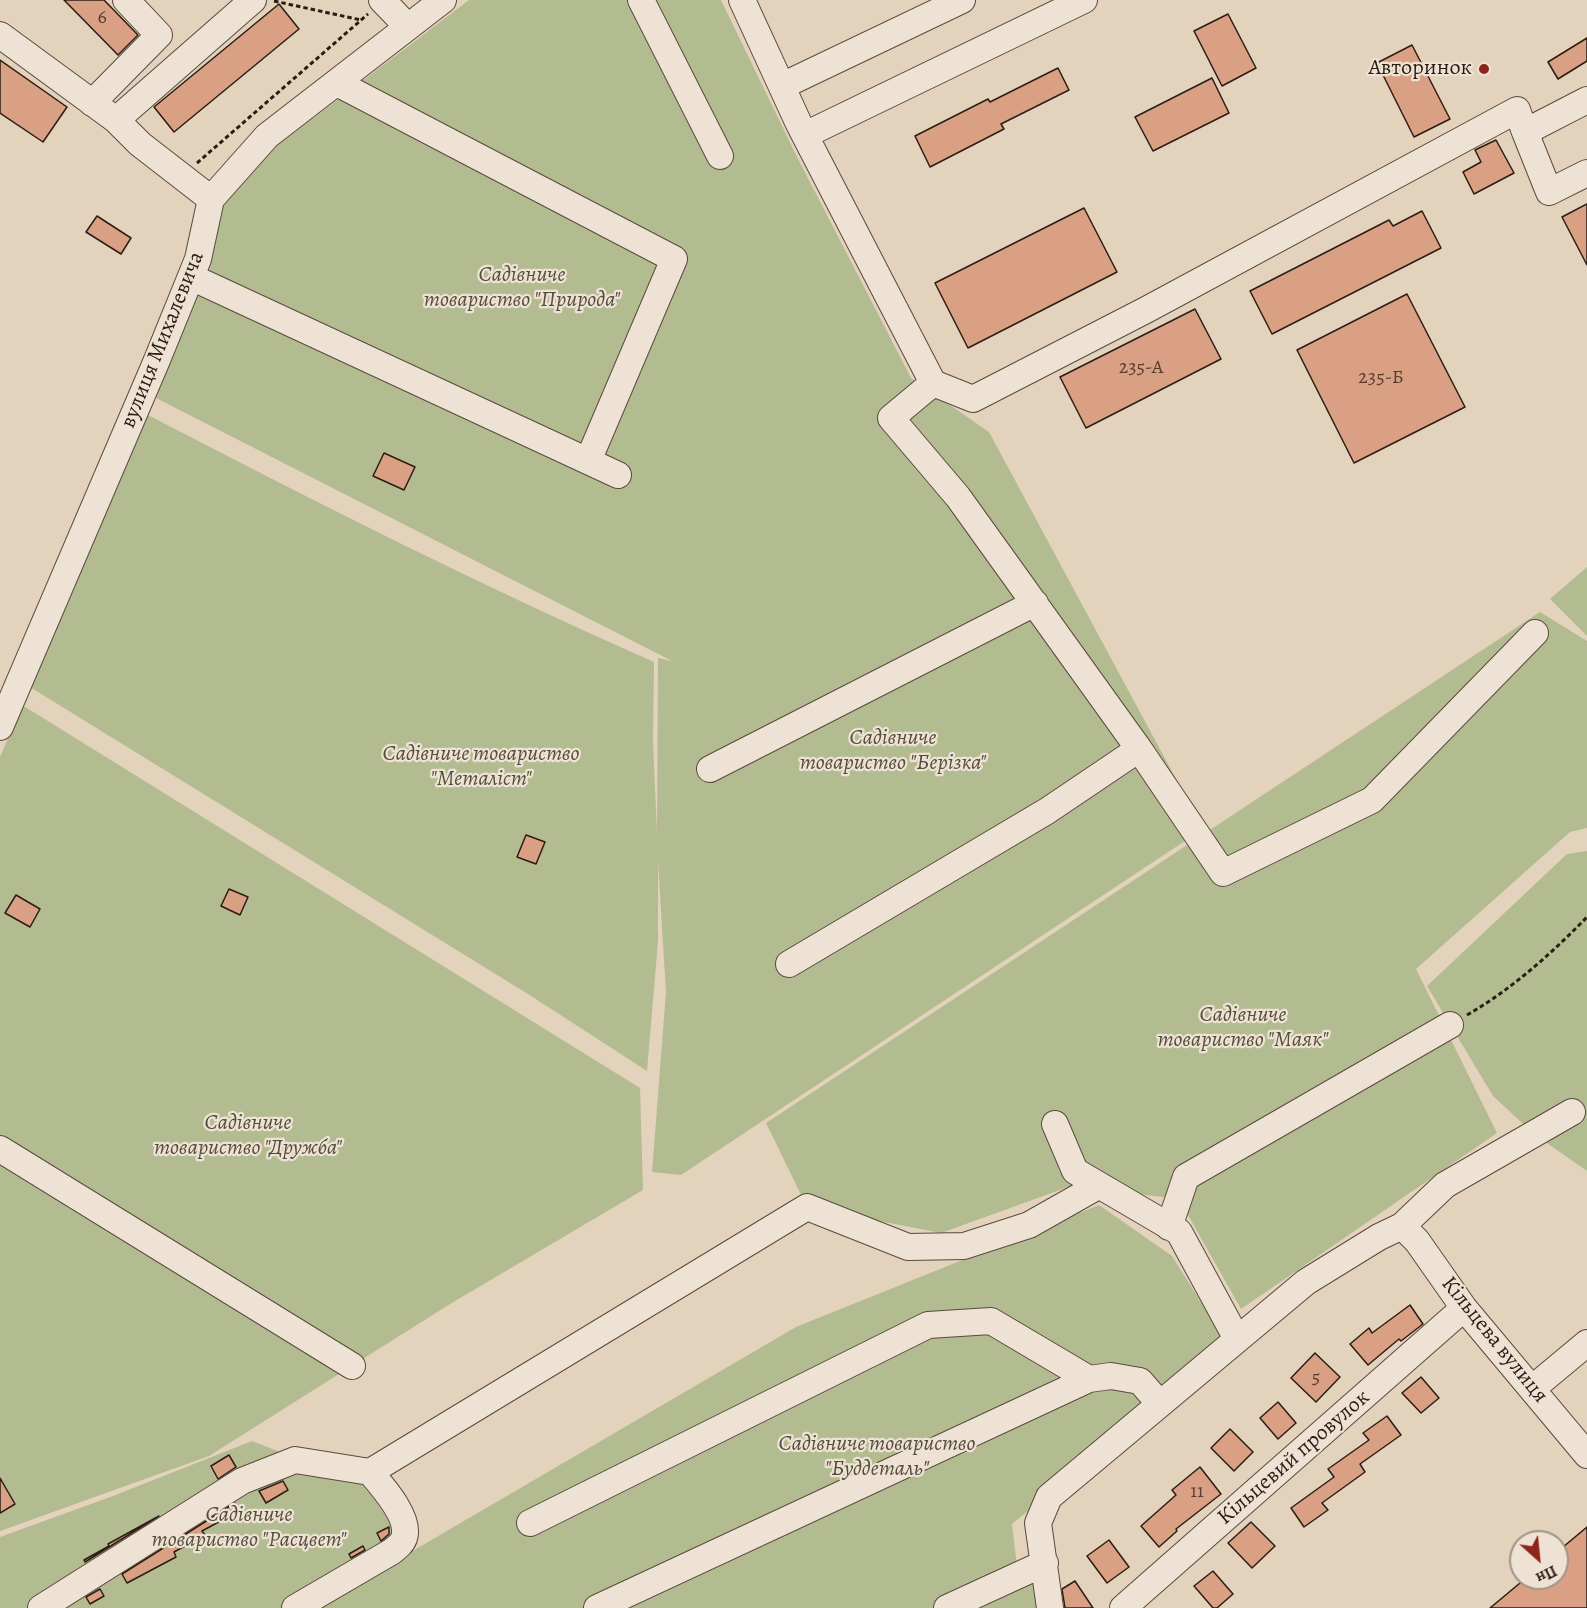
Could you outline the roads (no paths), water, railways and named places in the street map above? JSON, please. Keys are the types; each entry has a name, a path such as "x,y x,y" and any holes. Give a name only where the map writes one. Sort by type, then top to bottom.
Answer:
{"street":[{"path":"92,103 159,35 126,0"},
{"path":"116,120 253,0"},
{"path":"383,0 408,27"},
{"name":"вулиця Михалевича","path":"0,727 9,682 150,378 191,277 198,259 211,199 267,136 442,0"},
{"path":"641,0 720,156"},
{"path":"742,0 806,135 933,383 973,399 1156,304 1517,110 1549,192 1587,173"},
{"path":"782,86 962,0"},
{"path":"806,135 1084,0"},
{"path":"0,35 116,120 140,144 211,199"},
{"path":"337,83 674,259 588,461"},
{"path":"1525,132 1587,100"},
{"path":"191,277 618,475"},
{"path":"933,383 891,418 958,497 1139,749 1223,873 1372,800 1534,633"},
{"path":"710,770 1035,603"},
{"path":"789,964 1047,811 1139,749"},
{"path":"1170,1227 1186,1177 1450,1024"},
{"path":"1050,1608 1038,1523 1049,1497 1306,1282 1379,1237 1402,1226 1445,1185 1572,1112"},
{"path":"1055,1124 1075,1171 1179,1232 1237,1340"},
{"path":"0,1149 352,1365"},
{"path":"370,1472 807,1207 908,1247 964,1246 1029,1225 1098,1186"},
{"name":"Кільцева вулиця","path":"1402,1226 1417,1241 1464,1308 1587,1455"},
{"name":"Кільцевий провулок","path":"1123,1608 1464,1308"},
{"path":"530,1523 928,1324 991,1321 1089,1379"},
{"path":"1533,1388 1587,1343"},
{"path":"597,1608 1089,1379 1111,1376 1140,1381 1160,1404"},
{"path":"41,1608 242,1481 295,1460 370,1472 394,1500 406,1530 404,1541 391,1552 295,1608"},
{"path":"947,1608 1045,1563"}],"place":[{"name":"Авторинок","path":"1484,69"}],"park label":[{"name":"Садівниче товариство \"Природа\"","path":"522,288"},
{"name":"Садівниче товариство \"Берізка\"","path":"893,752"},
{"name":"Садівниче товариство \"Металіст\"","path":"481,768"},
{"name":"Садівниче товариство \"Маяк\"","path":"1243,1028"},
{"name":"Садівниче товариство \"Дружба\"","path":"248,1136"},
{"name":"Садівниче товариство \"Буддеталь\"","path":"877,1458"},
{"name":"Садівниче товариство \"Расцвет\"","path":"249,1528"}]}
